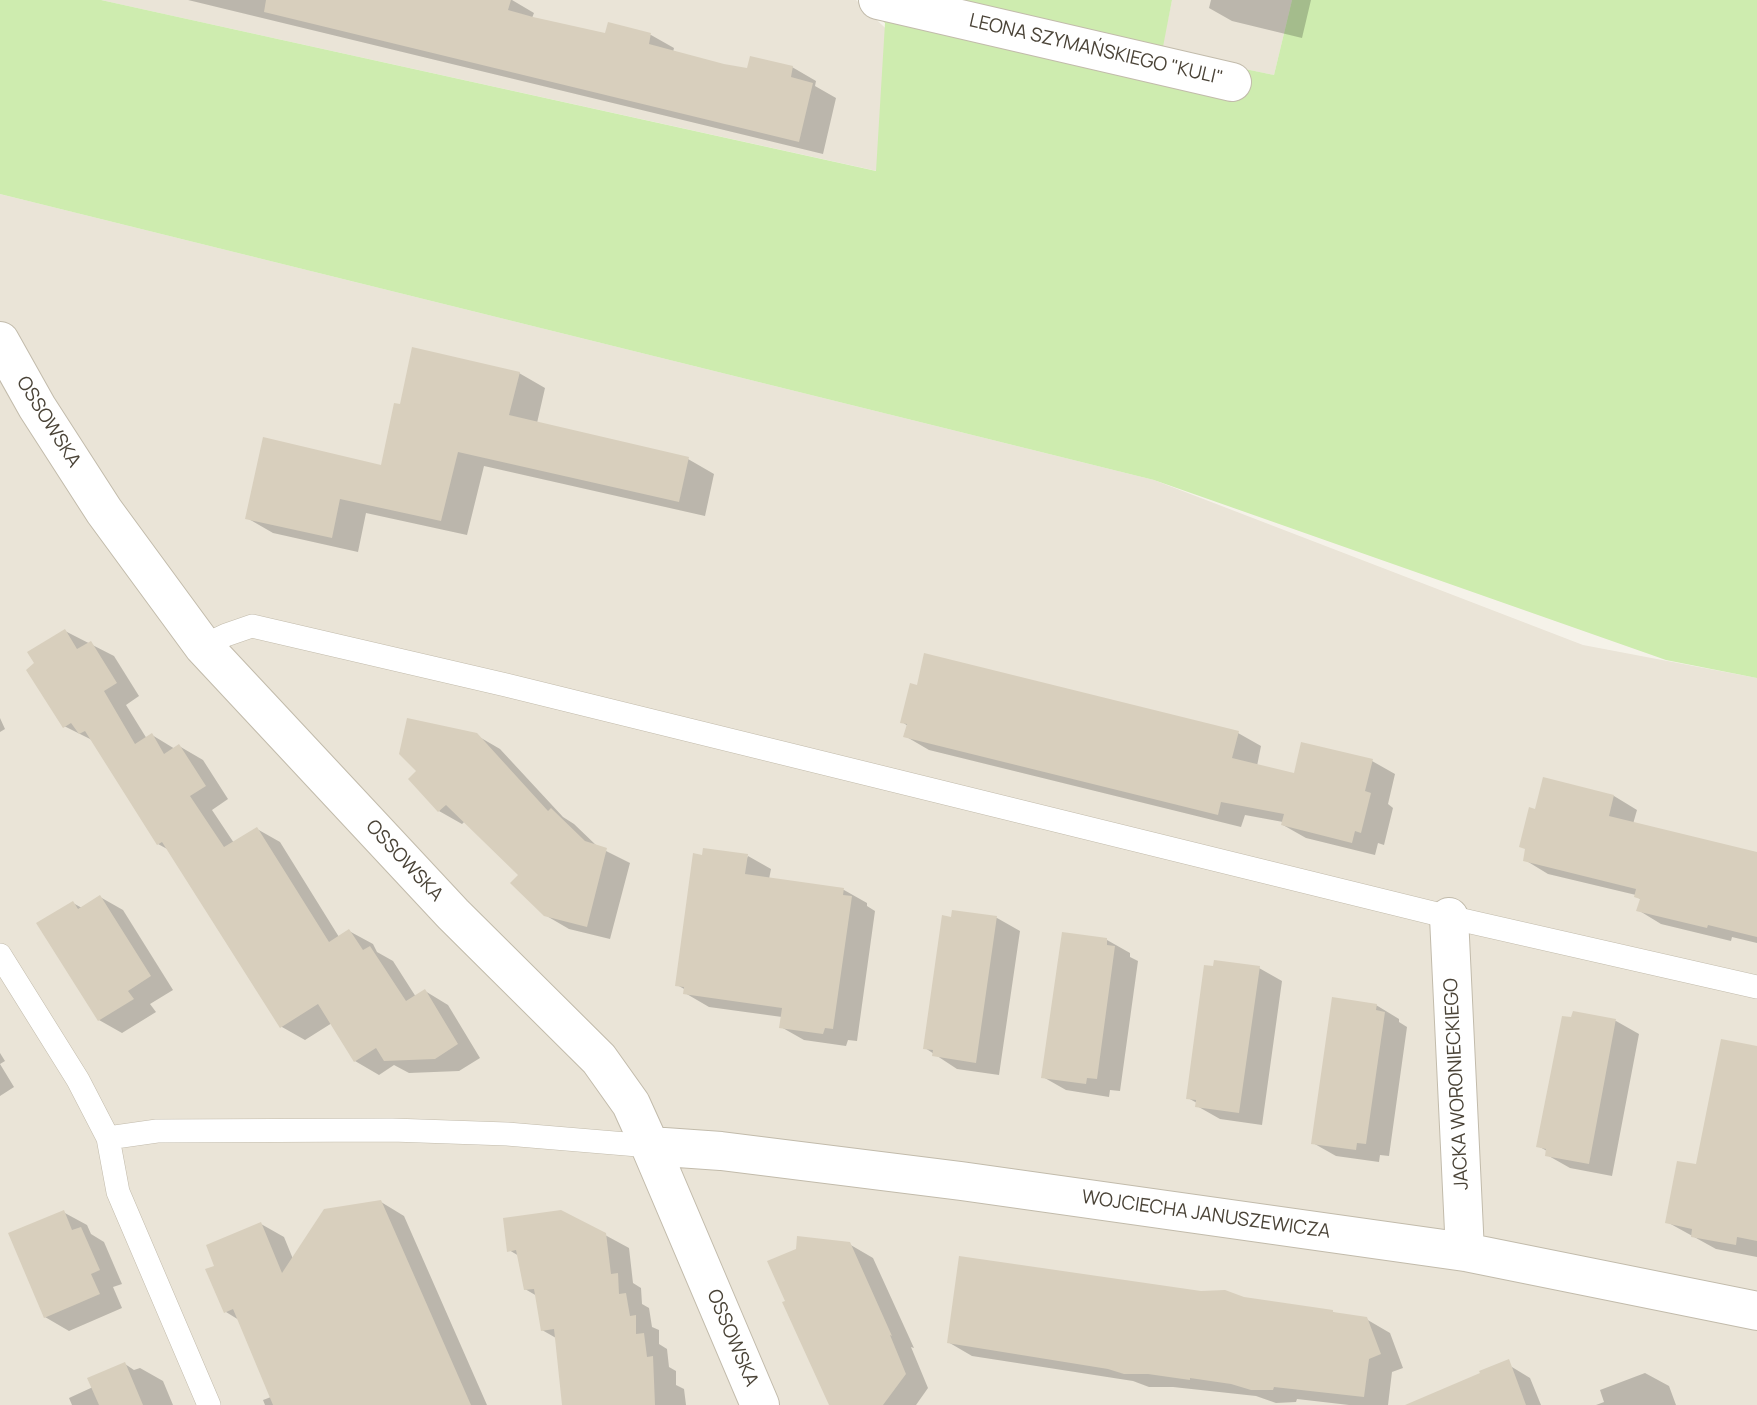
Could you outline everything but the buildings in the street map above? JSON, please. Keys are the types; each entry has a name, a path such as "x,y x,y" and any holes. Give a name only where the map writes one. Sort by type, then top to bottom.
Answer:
{"street":[{"name":"LEONA SZYMAŃSKIEGO \"KULI\"","path":"878,0 1233,82"},
{"name":"OSSOWSKA","path":"0,341 37,407 104,511 203,646 453,914 599,1059 631,1104 760,1405"},
{"name":"JACKA WORONIECKIEGO","path":"1449,917 1465,1252"},
{"name":"WOJCIECHA JANUSZEWICZA","path":"650,1146 721,1151 961,1181 1465,1252 1757,1311"}],"lane":[{"path":"203,646 253,626 547,695 1449,917 1757,987"},
{"path":"0,955 78,1080 108,1138 118,1192 209,1405"},
{"path":"108,1138 156,1131 392,1130 507,1134 650,1146"}],"shaded area":[{"path":"101,0 856,0 906,48 877,171"},
{"path":"1172,0 1292,0 1274,75 1161,52"},
{"path":"0,194 1154,480 1583,645 1757,678 1757,1405 0,1405"}],"green space":[{"path":"0,0 101,0 876,171 885,23 859,0 1172,0 1162,52 1274,75 1292,0 1757,0 1757,678 1666,660 1154,480 0,194"}]}
